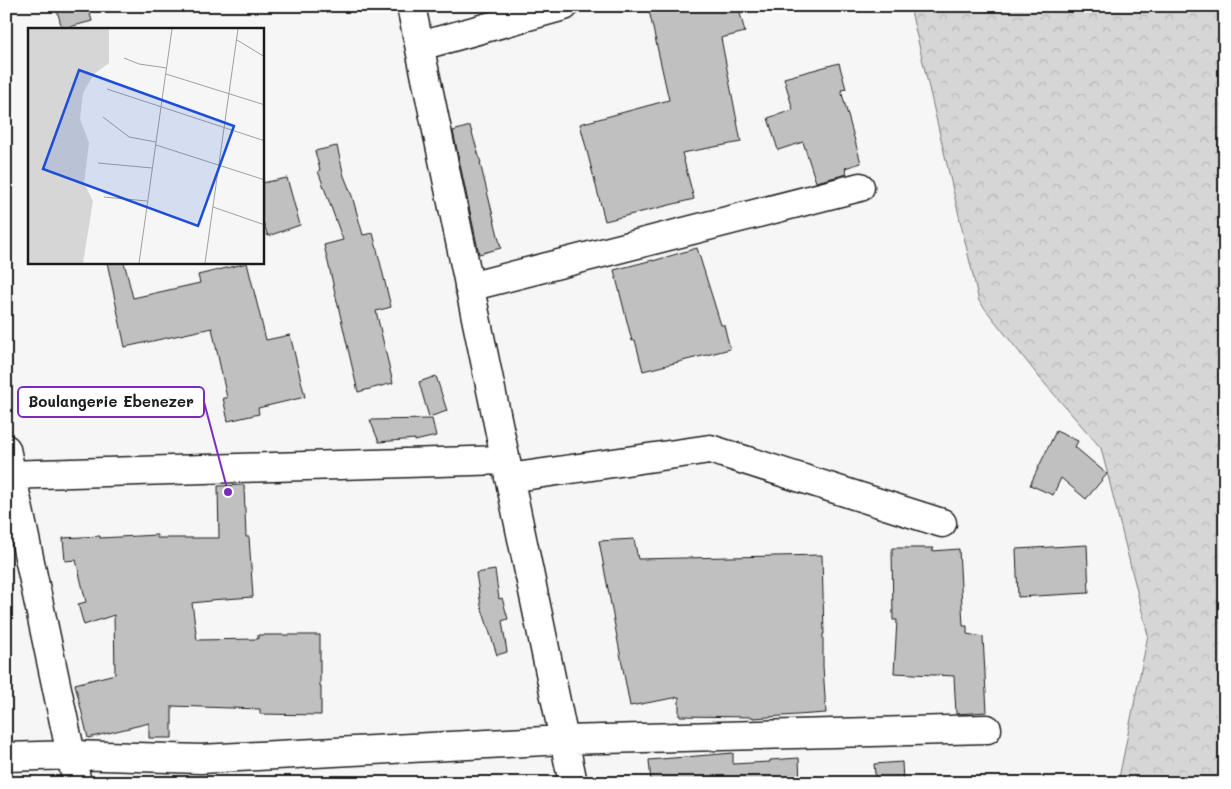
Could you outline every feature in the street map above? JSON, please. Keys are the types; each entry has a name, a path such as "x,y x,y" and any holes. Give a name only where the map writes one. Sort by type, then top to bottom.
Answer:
{"street":[{"path":"411,6 573,783"},
{"path":"420,46 564,6"},
{"path":"469,287 860,187"},
{"path":"78,783 8,466 507,469 710,449 942,522"},
{"path":"6,757 72,756 202,759 564,740 987,729"}],"green space":[{"path":"906,6 1225,6 1225,783 1118,783 1148,635 1101,448 1039,377 979,301 911,11"}],"building":[{"path":"56,6 88,6 92,21 62,28"},
{"path":"648,6 738,6 745,32 721,38 741,142 682,153 694,199 605,221 580,124 669,100"},
{"path":"839,63 846,89 841,90 861,163 845,168 847,174 816,182 803,142 778,150 768,118 793,110 784,78"},
{"path":"470,126 481,163 501,248 479,254 453,131"},
{"path":"337,146 344,176 363,235 373,233 391,307 376,311 393,383 358,392 324,245 343,240 318,171 320,170 315,151"},
{"path":"287,178 300,225 268,236 264,225 264,183"},
{"path":"697,248 721,325 724,325 730,349 643,371 635,340 632,341 614,270"},
{"path":"107,264 124,264 133,298 200,283 198,275 247,264 266,340 290,335 305,397 258,408 259,414 228,421 223,398 227,398 212,328 125,347"},
{"path":"436,376 447,411 429,417 419,382"},
{"path":"432,419 436,436 415,441 415,439 379,442 370,420"},
{"path":"1056,431 1078,441 1075,447 1107,474 1086,499 1061,478 1053,495 1030,485"},
{"path":"244,485 246,537 249,537 253,597 192,603 197,640 258,639 258,635 320,635 321,715 260,714 260,709 172,706 172,738 149,738 149,723 88,738 75,684 115,674 114,615 84,625 78,604 86,602 76,560 65,561 63,538 157,535 157,538 219,538 218,486"},
{"path":"634,539 638,559 822,555 823,666 826,713 753,718 679,716 679,697 630,706 599,541"},
{"path":"1087,545 1089,593 1018,597 1016,549"},
{"path":"892,548 934,548 932,551 959,549 963,626 967,626 967,634 983,637 987,712 956,714 954,676 894,673 897,620 893,620"},
{"path":"495,570 499,599 502,598 508,619 502,621 507,652 497,655 481,606 476,573"},
{"path":"733,753 733,764 799,758 800,783 651,783 649,760"},
{"path":"902,762 903,783 876,783 874,764"}],"place":[{"name":"Boulangerie Ebenezer","path":"228,492"}]}
